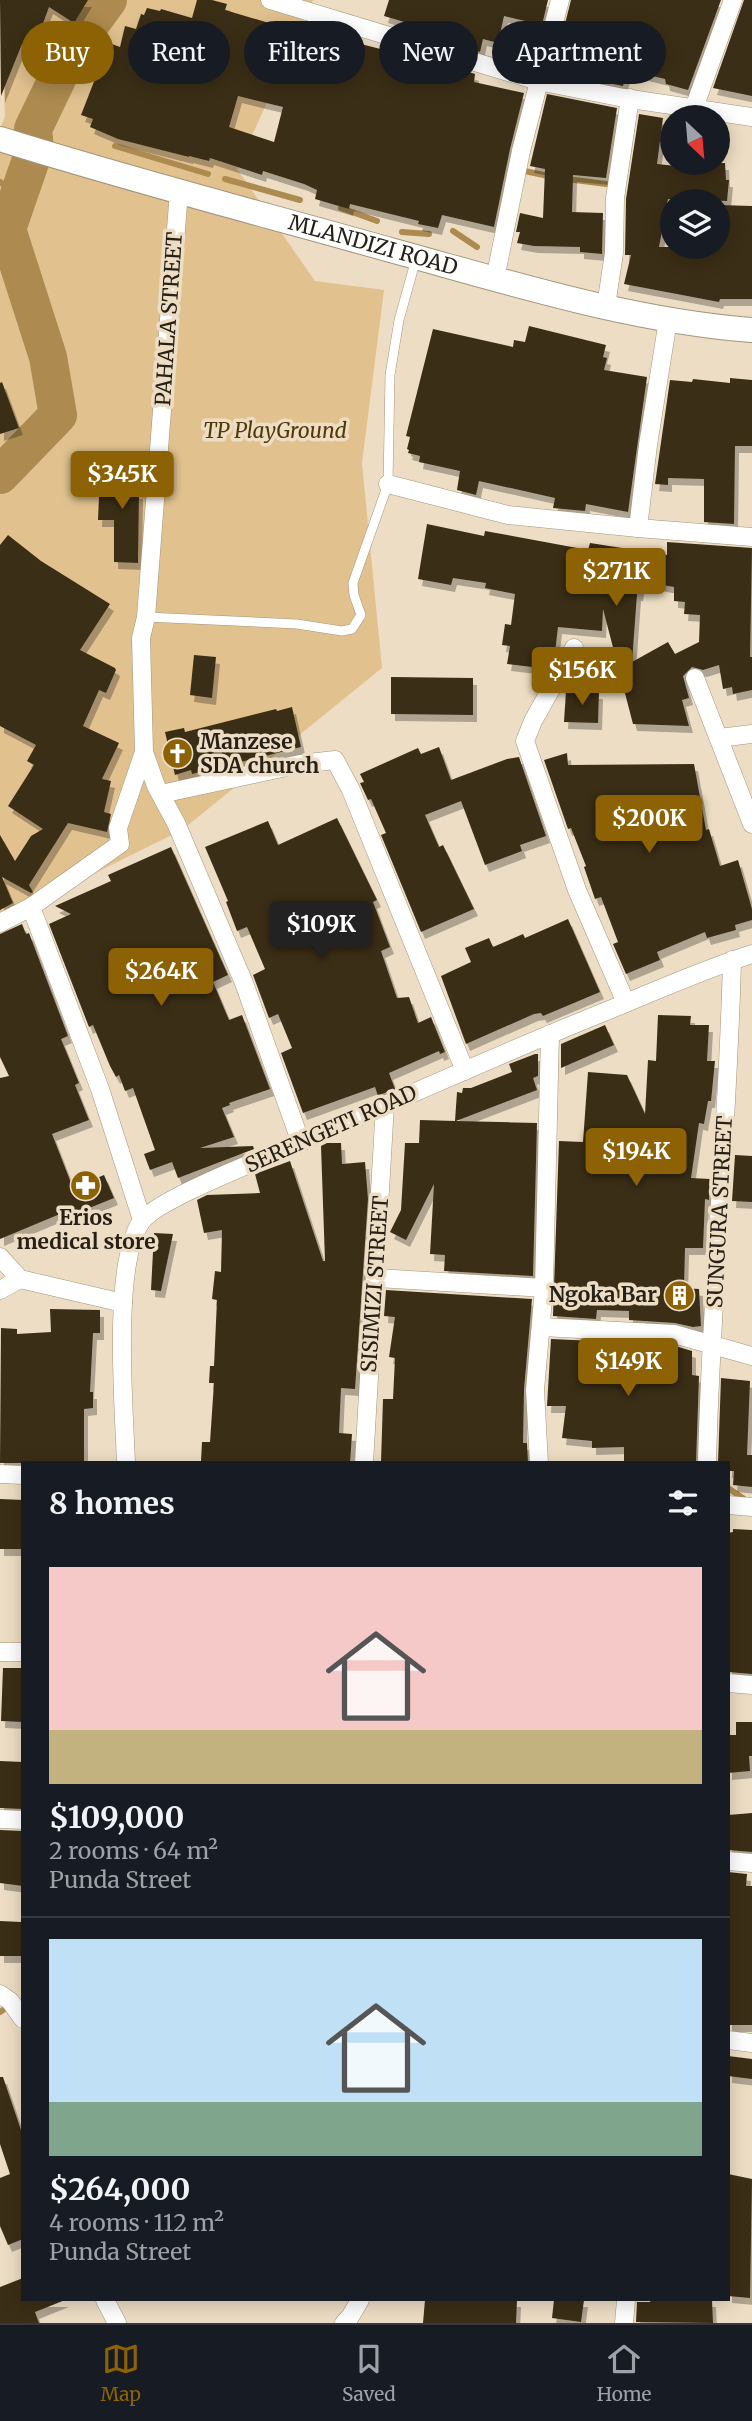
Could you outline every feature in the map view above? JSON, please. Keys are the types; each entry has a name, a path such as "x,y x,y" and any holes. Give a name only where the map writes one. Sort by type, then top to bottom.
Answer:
{"street":[{"path":"270,0 492,67"},
{"path":"555,21 561,0"},
{"path":"695,105 733,0"},
{"path":"495,279 537,84"},
{"path":"554,84 675,105"},
{"path":"607,306 614,253 615,198 630,98"},
{"path":"730,114 752,117"},
{"name":"MLANDIZI ROAD","path":"0,139 85,166 495,279 668,320 752,330"},
{"name":"PAHALA STREET","path":"0,923 31,907 120,844 118,828 144,752 141,638 146,617 179,191"},
{"path":"638,528 668,320"},
{"path":"388,484 508,514 752,537"},
{"path":"575,648 533,721 525,741 577,890 626,1003"},
{"path":"695,678 752,824"},
{"path":"719,738 752,734"},
{"path":"144,752 244,983 300,1143"},
{"path":"160,794 300,764 335,760 351,790 466,1071"},
{"path":"31,907 100,1089 142,1220 134,1235 126,1270 123,1303 126,1461"},
{"name":"SERENGETI ROAD","path":"142,1220 171,1200 385,1105 550,1034 752,954"},
{"name":"SUNGURA STREET","path":"707,1461 716,1233 730,1051 732,960"},
{"path":"539,1461 536,1390 544,1288 550,1034"},
{"name":"SISIMIZI STREET","path":"364,1461 371,1320 377,1278 385,1105"},
{"path":"0,1257 20,1279 123,1303"},
{"path":"377,1278 544,1288"},
{"path":"0,1290 20,1279"},
{"path":"541,1327 674,1334 752,1356"},
{"path":"0,1474 21,1475"},
{"path":"730,1505 752,1507"},
{"path":"0,1652 21,1652"},
{"path":"730,1683 752,1685"},
{"path":"0,1819 21,1820"},
{"path":"730,1861 752,1863"},
{"path":"0,1994 10,2001 21,2016"},
{"path":"730,2040 752,2043"},
{"path":"106,2301 117,2323"},
{"path":"344,2323 351,2317 359,2301"},
{"path":"624,2323 626,2301"}],"lane":[{"path":"146,617 297,624 342,631 352,629 360,615 354,595 354,583 388,484 390,375 399,320 417,257"}],"green space":[{"name":"TP PlayGround","path":"15,0 313,0 304,21 244,21 244,84 275,84 237,169 315,281 384,290 362,463 382,668 182,830 0,920 0,129 5,116 2,53"}],"building":[{"path":"0,0 88,0 75,21 49,7 44,21 21,21 21,46 1,96"},
{"path":"197,0 212,0 227,4 225,10 262,21 244,21 244,84 365,84 365,45 379,49 379,84 478,83 524,93 494,227 442,215 438,228 350,204 349,209 315,199 317,190 304,184 263,171 262,175 210,158 209,161 189,157 118,139 90,127 93,119 81,115 93,84 114,84 114,45 120,47 125,26 128,27 128,84 230,84 230,21 139,21 147,8 192,18","holes":["238,96 283,107 274,142 229,127"]},
{"path":"389,0 548,0 543,21 525,21 504,16 503,21 492,21 492,41 483,39 480,52 478,21 401,21 384,16"},
{"path":"571,0 721,0 688,90 666,84 666,21 566,21"},
{"path":"744,0 752,0 752,96 713,88"},
{"path":"547,94 617,108 606,178 573,175 572,212 603,213 602,254 580,252 580,247 517,243 520,213 543,218 545,169 530,166"},
{"path":"639,114 660,118 657,164 660,164 660,175 726,175 726,180 729,180 728,189 660,189 660,259 730,259 730,205 752,206 752,299 720,299 719,302 624,284 631,255 625,255 626,199"},
{"path":"529,326 606,345 604,370 647,377 628,512 586,504 585,511 553,508 555,498 479,481 476,495 457,490 460,471 419,462 420,456 408,453 410,437 406,436 433,329 513,347 514,340 525,342"},
{"path":"730,378 752,380 752,446 735,446 734,524 704,522 704,479 668,478 668,485 655,484 670,380 692,382 693,379 730,383"},
{"path":"2,382 19,428 0,434 0,383"},
{"path":"134,463 135,492 139,492 138,563 114,562 114,520 98,520 99,497 107,497 107,464"},
{"path":"427,524 484,536 485,531 588,550 590,543 667,555 667,542 752,548 752,690 733,694 732,687 723,689 719,665 703,670 692,667 683,676 689,698 682,700 689,726 633,724 603,609 602,631 558,627 554,661 549,669 507,664 510,646 502,645 505,624 511,625 515,594 485,588 486,583 453,578 451,585 418,579","holes":["641,581 674,587 674,601 685,602 684,614 700,615 699,642 675,654 668,642 632,662 637,594"]},
{"path":"8,535 41,561 110,604 80,650 116,670 106,693 99,690 83,726 119,743 102,779 111,781 104,812 111,814 107,832 68,823 29,885 33,892 2,877 13,903 0,910 0,835 15,861 31,836 43,829 8,806 34,765 27,761 36,745 0,726 0,545"},
{"path":"194,655 216,657 212,698 190,695"},
{"path":"391,677 473,678 473,715 391,714"},
{"path":"566,691 599,692 598,723 564,722"},
{"path":"292,707 301,747 192,774 191,770 175,775 165,732 184,728 185,732"},
{"path":"439,747 451,780 519,757 546,836 520,845 522,851 485,865 461,801 425,815 439,847 443,845 474,909 421,932 381,835 386,833 371,799 368,800 360,783 364,782 360,774 418,748 421,754"},
{"path":"567,753 568,765 694,764 706,830 709,829 720,866 738,860 752,909 752,920 735,925 736,930 707,938 705,932 657,952 660,960 626,974 613,944 618,942 601,897 595,899 584,867 586,866 571,828 568,829 544,760"},
{"path":"337,818 377,900 373,902 390,947 381,951 397,998 409,997 418,1023 431,1017 445,1052 440,1054 439,1051 389,1073 395,1089 378,1096 375,1087 303,1113 281,1053 292,1048 278,1014 269,1018 253,975 265,969 247,927 237,931 226,902 228,901 205,847 268,821 278,845"},
{"path":"171,847 228,975 213,982 229,1020 242,1015 270,1089 222,1108 234,1137 200,1148 253,1146 254,1149 178,1178 172,1162 150,1170 144,1154 155,1150 133,1088 125,1091 119,1075 116,1077 110,1066 93,1025 89,1027 49,924 71,914 55,906 111,881 108,875"},
{"path":"568,919 600,992 543,1016 541,1013 534,1014 466,1044 441,976 471,962 465,948 489,938 493,947 523,934 525,938"},
{"path":"22,924 26,934 29,933 68,1036 61,1039 79,1083 75,1085 89,1120 52,1134 73,1188 104,1175 114,1198 62,1219 60,1214 0,1239 0,1078 9,1076 0,1057 0,934"},
{"path":"658,1015 691,1016 690,1025 709,1025 707,1061 715,1061 711,1101 708,1101 704,1124 699,1123 691,1178 710,1179 709,1200 705,1199 703,1248 685,1248 684,1288 699,1289 701,1326 629,1320 629,1311 597,1310 596,1319 553,1316 559,1141 583,1142 588,1072 627,1075 645,1114 648,1060 656,1061"},
{"path":"605,1025 614,1045 561,1068 561,1044"},
{"path":"538,1054 538,1076 533,1078 537,1090 456,1121 537,1123 533,1276 444,1271 445,1255 430,1254 434,1184 406,1240 390,1232 401,1210 405,1143 419,1143 420,1120 455,1121 457,1092 462,1093 463,1088 471,1088 512,1072 509,1064"},
{"path":"341,1143 342,1164 365,1162 368,1199 355,1389 341,1388 339,1433 352,1434 350,1461 201,1461 202,1442 210,1442 214,1383 209,1383 210,1366 214,1366 217,1300 212,1299 215,1271 221,1272 222,1230 204,1233 197,1200 207,1195 260,1193 255,1174 290,1161 325,1261 321,1146"},
{"path":"735,1155 752,1156 752,1202 732,1201"},
{"path":"154,1233 173,1234 161,1291 151,1290"},
{"path":"386,1290 532,1299 524,1389 523,1443 527,1443 528,1461 381,1461 383,1399 393,1399 395,1358 389,1357 395,1317 384,1316"},
{"path":"50,1309 100,1310 100,1333 93,1333 90,1392 93,1392 93,1408 84,1409 84,1461 0,1463 1,1328 17,1329 17,1334 51,1332"},
{"path":"551,1339 595,1341 595,1345 627,1347 628,1343 672,1345 692,1351 692,1375 699,1376 696,1461 624,1461 624,1447 592,1448 592,1441 562,1438 566,1406 547,1406"},
{"path":"721,1378 750,1381 747,1455 752,1455 752,1487 733,1485 734,1471 730,1471 730,1461 718,1461"},
{"path":"0,1499 21,1500 21,1549 0,1549"},
{"path":"733,1529 752,1530 752,1674 730,1672 730,1533"},
{"path":"3,1668 21,1668 21,1722 1,1721"},
{"path":"736,1722 752,1722 750,1771 730,1773 730,1735 736,1735"},
{"path":"0,1761 21,1762 21,1809 0,1808"},
{"path":"752,1813 752,1852 730,1850 730,1815"},
{"path":"0,1830 21,1831 21,1886 0,1883"},
{"path":"730,1872 747,1874 746,1886 752,1886 752,2025 730,2025"},
{"path":"0,1921 21,1922 21,1956 0,1956"},
{"path":"730,2056 752,2059 752,2079 730,2076"},
{"path":"0,2077 3,2077 21,2130 21,2240 8,2245 0,2226 0,2178 10,2174 0,2144"},
{"path":"730,2174 752,2179 750,2298 730,2296"},
{"path":"21,2279 21,2301 62,2301 35,2312 39,2323 0,2323 0,2287"},
{"path":"425,2301 517,2301 516,2323 423,2323"},
{"path":"554,2301 584,2301 581,2322 552,2318"},
{"path":"712,2301 713,2323 636,2322 637,2302"}],"waterway":[{"path":"0,475 58,415 48,357 7,229 35,148 33,129 70,52 108,0"},
{"path":"115,146 208,174"},
{"path":"520,170 553,177"},
{"path":"225,179 300,200"},
{"path":"567,179 614,185"},
{"path":"0,182 18,195"},
{"path":"341,208 377,221"},
{"path":"453,231 477,247"},
{"path":"402,232 429,234"},
{"path":"730,1489 747,1501"}],"place":[{"name":"Manzese SDA church","path":"177,754"},
{"name":"Erios medical store","path":"86,1186"},
{"name":"Ngoka Bar","path":"680,1295"}]}
